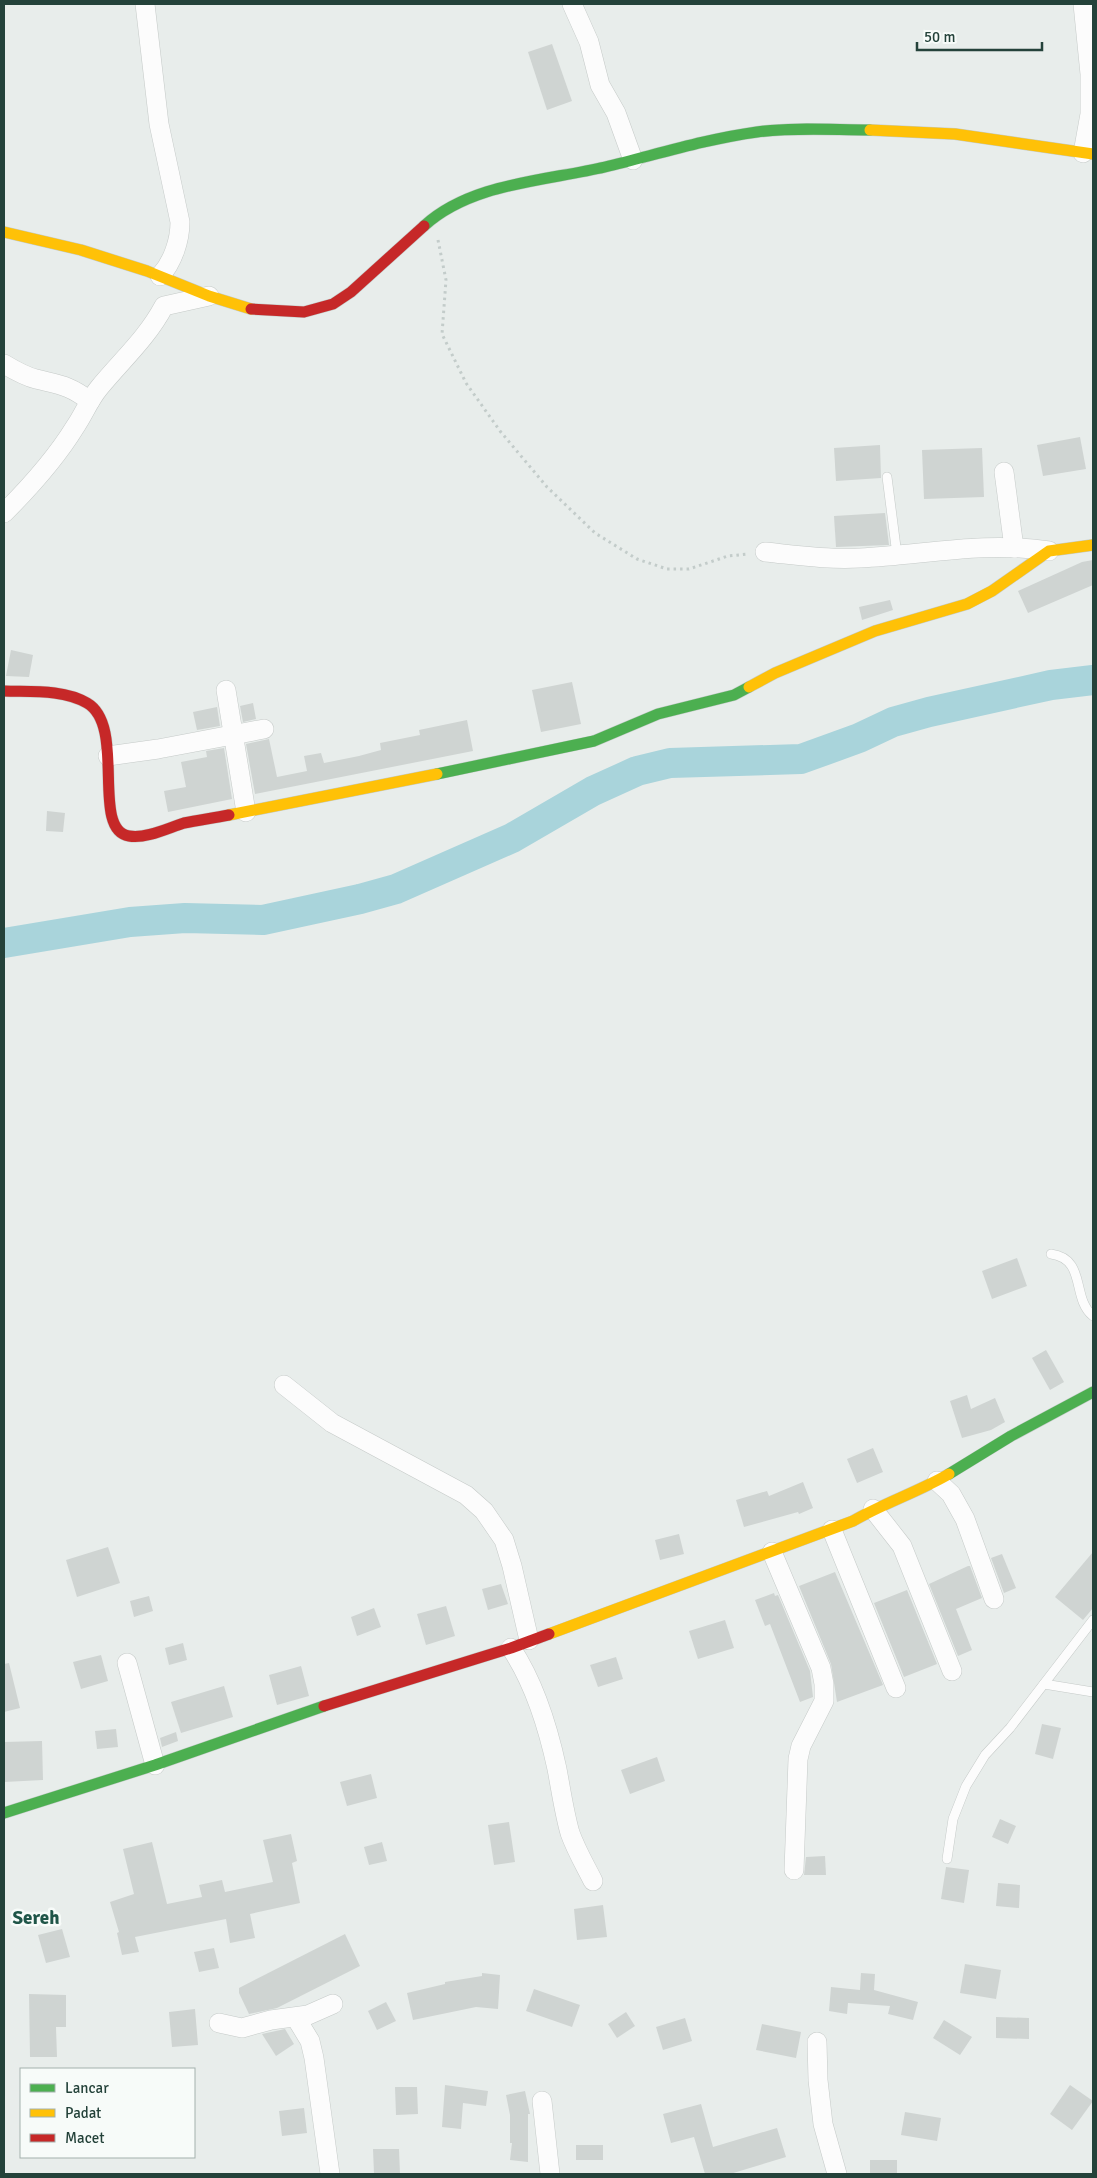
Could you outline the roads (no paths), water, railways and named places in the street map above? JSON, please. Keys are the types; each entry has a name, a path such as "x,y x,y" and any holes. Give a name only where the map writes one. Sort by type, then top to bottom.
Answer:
{"street":[{"path":"4,513 54,456 100,387 136,347 164,306 163,278 180,236 180,222 159,124 145,4"},
{"path":"572,4 589,42 600,84 616,113 633,160"},
{"path":"4,232 81,250 209,296 255,310 304,312 320,308 352,292 434,217 465,200 508,187 725,138 789,129 904,131 955,134 1088,153 1090,74 1083,4"},
{"path":"164,306 209,296"},
{"path":"4,364 36,379 70,387 90,401"},
{"path":"1004,472 1014,548"},
{"path":"765,552 858,558 976,547 1049,551 1093,545"},
{"path":"4,691 44,692 67,696 88,703 96,709 105,726 110,815 120,831 128,836 138,836 186,823 423,778 594,741 658,714 734,695 775,673 875,630 967,604 992,591 1049,551"},
{"path":"226,690 246,812"},
{"path":"108,756 264,729"},
{"path":"284,1385 332,1423 466,1494 484,1511 504,1540 529,1640"},
{"path":"4,1813 155,1765 288,1718 464,1661 511,1648 832,1530 873,1509 936,1481 1012,1436 1093,1392"},
{"path":"936,1481 950,1494 965,1519 994,1599"},
{"path":"873,1509 902,1546 952,1671"},
{"path":"832,1530 896,1688"},
{"path":"772,1552 821,1668 824,1684 824,1701 801,1746 798,1759 794,1870"},
{"path":"511,1648 523,1666 537,1698 556,1766 570,1830 576,1849 593,1881"},
{"path":"127,1663 155,1765"},
{"path":"219,2023 242,2028 271,2020 308,2015 333,2004"},
{"path":"296,2018 310,2041 314,2058 330,2174"},
{"path":"817,2042 818,2080 824,2124 837,2174"},
{"path":"542,2101 550,2174"}],"lane":[{"path":"887,477 897,555"},
{"path":"1051,1254 1061,1256 1071,1264 1083,1302 1093,1316"},
{"path":"947,1859 953,1820 966,1786 986,1755 1093,1620"},
{"path":"1044,1684 1093,1692"}],"waterway":[{"path":"4,943 130,922 185,918 263,920 360,899 396,889 512,838 593,791 637,771 670,763 801,759 859,738 893,722 929,712 1051,685 1093,680"}],"district":[{"name":"Sereh","path":"36,1917"}]}
